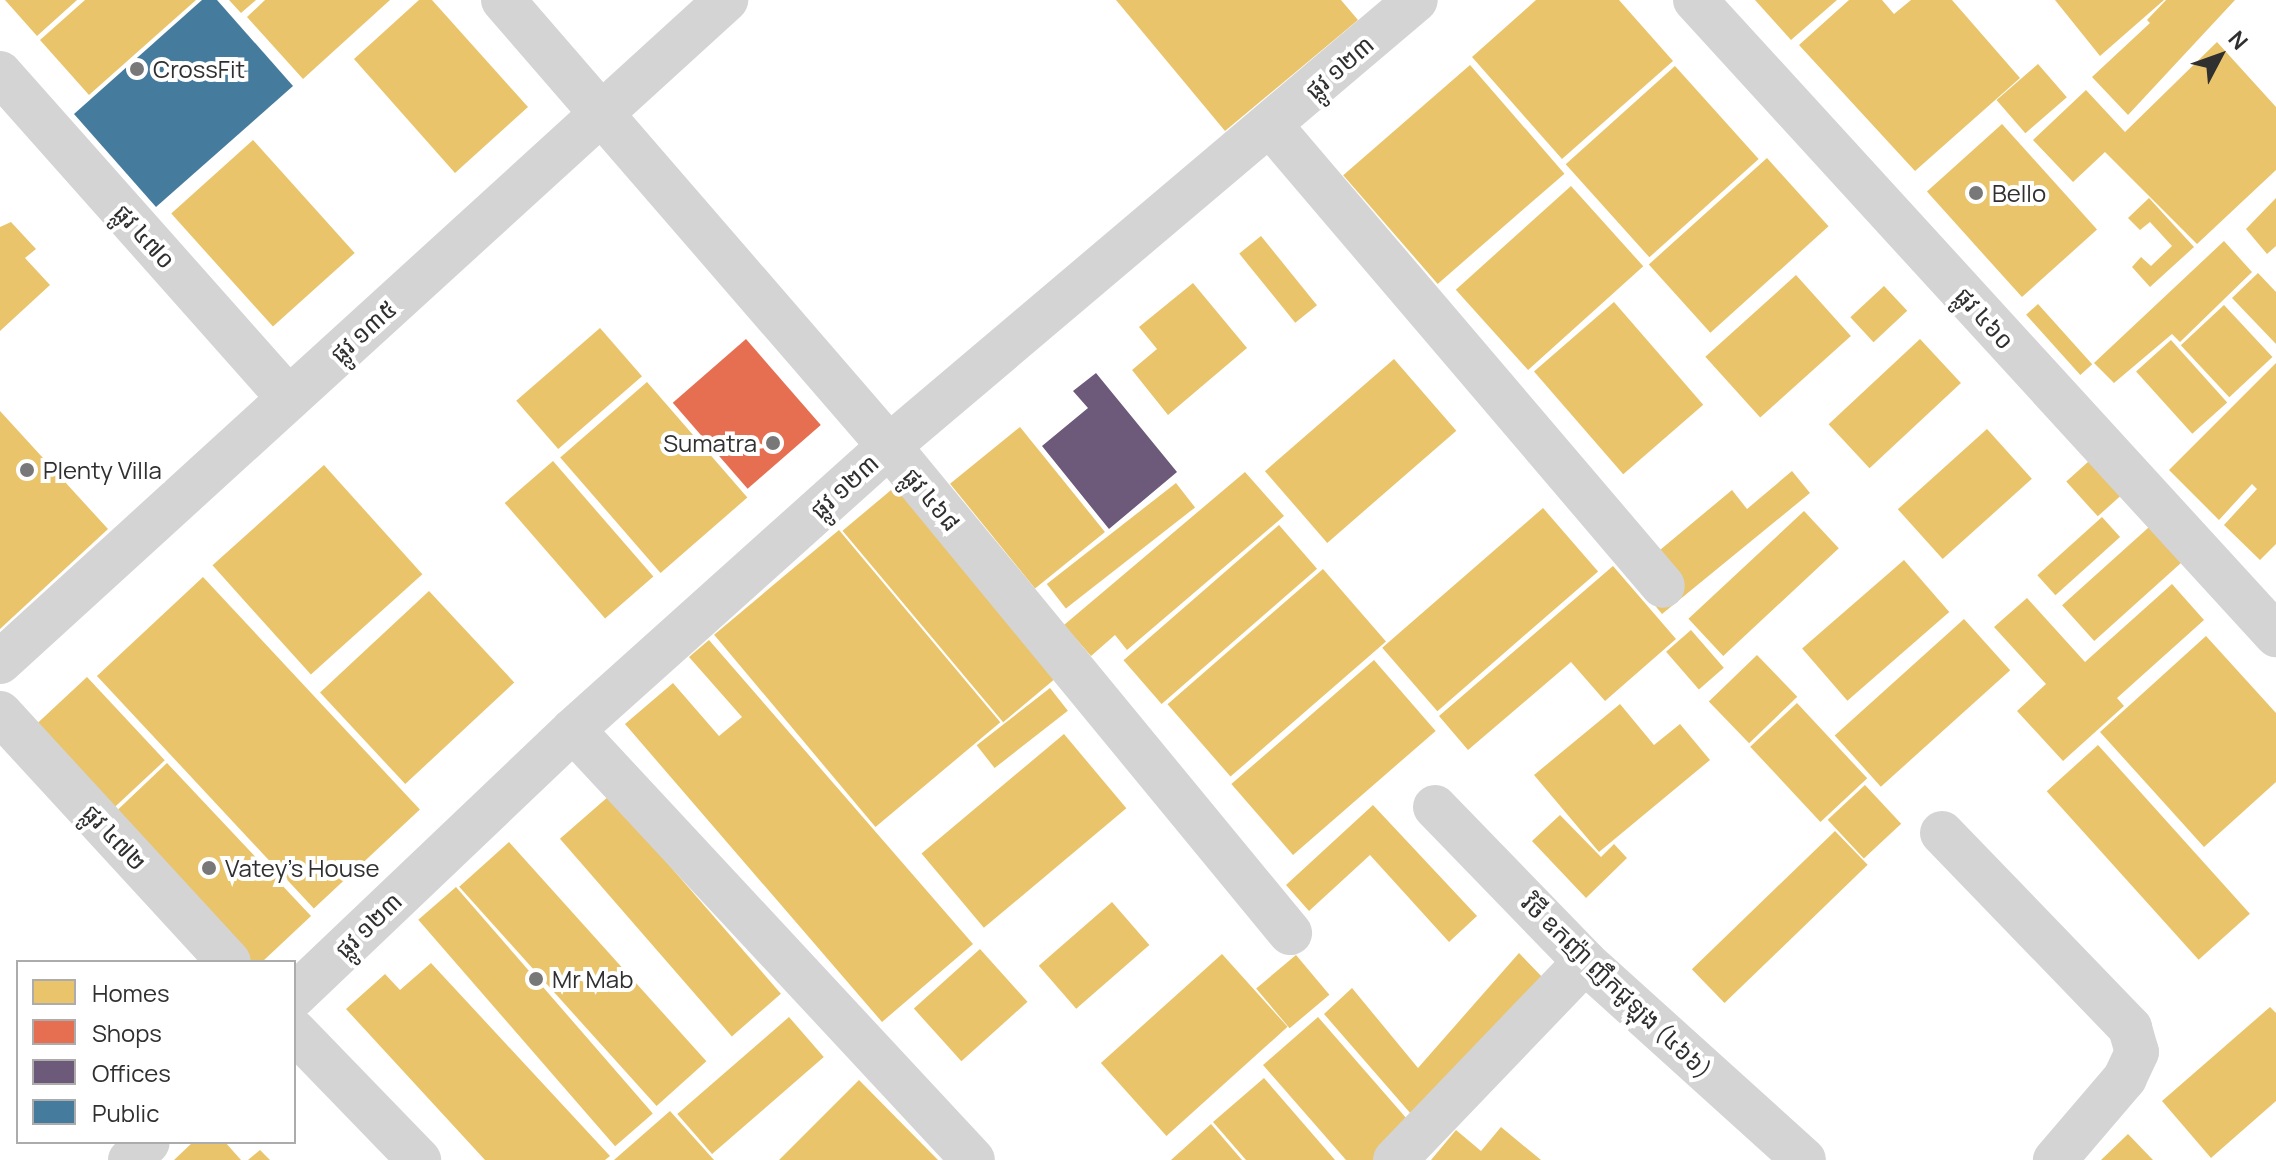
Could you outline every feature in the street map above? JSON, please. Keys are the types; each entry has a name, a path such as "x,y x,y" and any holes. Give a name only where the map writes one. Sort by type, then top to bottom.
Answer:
{"street":[{"name":"ផ្លូវ ៤៦៨","path":"503,0 889,446 1290,933"},
{"name":"ផ្លូវ ១៣៥","path":"0,662 726,0"},
{"name":"ផ្លូវ ១២៣","path":"296,994 573,730 889,446 1271,126 1416,0"},
{"name":"ផ្លូវ ៤៦០","path":"1695,0 2276,635"},
{"name":"ផ្លូវ ៤៧០","path":"0,73 289,398"},
{"path":"1271,126 1663,586"},
{"name":"ផ្លូវ ៤៧២","path":"0,713 227,960"},
{"path":"573,730 973,1160"},
{"name":"វិថី ឧកញ៉ា ញឹកជូឡុង (៤៦៦)","path":"1435,807 1585,962 1804,1160"},
{"path":"1942,833 2130,1028 2137,1052 2125,1078 2055,1160"},
{"path":"1395,1160 1585,962"},
{"path":"296,1033 419,1160"},
{"path":"130,1160 146,1144"}],"building: Homes":[{"path":"5,0 77,0 37,36"},
{"path":"85,0 196,0 89,95 40,40"},
{"path":"229,0 256,0 241,13"},
{"path":"265,0 390,0 303,79 247,17"},
{"path":"419,0 432,0 528,107 455,173 354,59"},
{"path":"1116,0 1341,0 1358,20 1225,131"},
{"path":"1536,0 1619,0 1673,61 1562,159 1472,57"},
{"path":"1755,0 1837,0 1791,40"},
{"path":"1849,0 1882,0 1894,14 1911,0 1952,0 2020,78 1915,171 1799,45"},
{"path":"2055,0 2164,0 2100,56"},
{"path":"2166,0 2235,0 2128,115 2092,77 2150,23 2147,20"},
{"path":"2217,42 2276,107 2276,170 2197,244 2105,152 2073,182 2033,140 2086,90 2125,132"},
{"path":"2038,64 2067,97 2025,133 1996,100"},
{"path":"1470,65 1564,174 1438,284 1343,175"},
{"path":"1675,66 1759,159 1649,257 1566,164"},
{"path":"2002,124 2097,230 2022,297 1927,192"},
{"path":"253,140 355,253 273,327 171,214"},
{"path":"1767,158 1829,226 1710,333 1649,264"},
{"path":"1571,186 1643,266 1528,370 1456,290"},
{"path":"2149,198 2194,247 2150,287 2132,267 2141,257 2151,266 2172,246 2150,222 2140,230 2128,218"},
{"path":"2276,198 2276,246 2267,254 2246,229"},
{"path":"11,222 36,249 25,258 50,285 0,331 0,227"},
{"path":"1261,236 1317,305 1295,323 1239,254"},
{"path":"2224,241 2252,272 2180,342 2172,334 2114,383 2094,363"},
{"path":"2258,273 2276,292 2276,344 2232,298"},
{"path":"1796,275 1851,336 1760,418 1705,357"},
{"path":"1193,283 1247,348 1168,415 1132,370 1157,349 1139,327"},
{"path":"1884,286 1907,311 1874,342 1850,317"},
{"path":"1614,302 1703,405 1623,474 1534,372"},
{"path":"2038,304 2092,364 2080,375 2026,315"},
{"path":"2224,305 2272,357 2229,397 2181,345"},
{"path":"600,328 642,376 558,449 516,401"},
{"path":"1920,339 1961,383 1870,468 1829,424"},
{"path":"2171,340 2227,402 2192,434 2136,371"},
{"path":"1394,359 1456,431 1327,543 1265,471"},
{"path":"2276,363 2276,544 2260,560 2224,525 2257,489 2252,484 2219,520 2169,470"},
{"path":"647,382 747,497 661,573 560,457"},
{"name":"Plenty Villa","path":"0,411 108,529 0,629"},
{"path":"1020,427 1105,532 1035,589 950,484"},
{"path":"1987,429 2032,479 1943,559 1898,509"},
{"path":"2099,452 2130,487 2098,516 2066,481"},
{"path":"553,461 653,576 605,618 505,503"},
{"path":"324,465 422,574 311,675 213,565"},
{"path":"1792,471 1810,493 1662,614 1630,575 1732,490 1747,509"},
{"path":"1245,472 1284,516 1127,650 1115,635 1091,656 1064,625"},
{"path":"903,480 1064,672 1003,722 842,531"},
{"path":"1176,483 1195,507 1066,608 1047,584"},
{"path":"1543,508 1598,571 1437,711 1382,648"},
{"path":"1804,511 1839,548 1723,656 1688,619"},
{"path":"2102,517 2120,537 2055,595 2037,575"},
{"path":"2158,519 2190,555 2094,641 2062,605"},
{"path":"1279,525 1317,569 1162,704 1124,660"},
{"path":"839,530 1000,722 875,827 714,635"},
{"path":"1904,560 1949,612 1847,701 1802,649"},
{"path":"1613,566 1676,639 1605,701 1571,662 1468,750 1439,716"},
{"path":"1323,569 1386,641 1231,777 1168,704"},
{"path":"203,577 420,810 314,908 97,676"},
{"path":"2172,584 2204,620 2117,698 2124,706 2063,761 2017,711 2046,684 1994,627 2027,598 2085,662"},
{"path":"429,591 514,682 405,784 320,693"},
{"path":"1964,619 2010,670 1881,787 1835,735"},
{"path":"1691,630 1724,668 1699,689 1666,652"},
{"path":"2206,636 2276,713 2276,782 2204,847 2100,732"},
{"path":"709,640 973,944 882,1022 625,724 673,683 719,736 742,717 689,657"},
{"path":"1757,655 1797,697 1749,743 1709,702"},
{"path":"1374,660 1436,731 1293,855 1231,784"},
{"path":"87,677 165,760 106,815 28,732"},
{"path":"1050,688 1068,711 995,768 977,745"},
{"path":"1797,703 1867,778 1820,822 1750,747"},
{"path":"1620,704 1654,745 1680,724 1710,760 1599,852 1534,775"},
{"path":"1064,734 1126,808 984,928 922,854"},
{"path":"2098,745 2250,914 2199,960 2047,791"},
{"name":"Vatey's House","path":"167,763 311,916 264,960 241,960 108,819"},
{"path":"1865,785 1901,824 1864,859 1828,820"},
{"path":"609,796 781,994 732,1036 560,839"},
{"path":"1373,805 1477,916 1449,942 1370,855 1309,911 1286,885"},
{"path":"1560,815 1601,857 1614,844 1627,858 1586,898 1532,841"},
{"path":"1835,831 1868,865 1725,1003 1692,969"},
{"path":"509,842 706,1061 657,1106 459,887"},
{"path":"456,887 653,1113 615,1146 418,920"},
{"path":"1112,902 1149,945 1076,1009 1039,966"},
{"path":"980,949 1028,1002 961,1061 914,1009"},
{"path":"1519,953 1545,980 1418,1122 1324,1014 1352,988 1418,1068"},
{"path":"1222,954 1288,1027 1166,1136 1101,1063"},
{"path":"1296,955 1329,995 1290,1028 1256,988"},
{"path":"431,963 610,1156 605,1160 485,1160 346,1009 385,974 400,990"},
{"path":"2270,1007 2276,1013 2276,1101 2211,1158 2162,1101"},
{"path":"789,1017 824,1057 712,1154 677,1114"},
{"path":"1318,1017 1414,1127 1376,1160 1346,1160 1263,1065"},
{"path":"1264,1078 1335,1160 1246,1160 1213,1122"},
{"path":"859,1080 938,1160 779,1160"},
{"path":"670,1111 714,1160 614,1160"},
{"path":"1211,1124 1242,1160 1171,1160"},
{"path":"1501,1127 1541,1160 1431,1160 1456,1130 1481,1151"},
{"path":"2128,1134 2153,1160 2101,1160"},
{"path":"191,1144 227,1144 241,1160 174,1160"},
{"path":"260,1150 270,1160 248,1160"}],"building: Shops":[{"path":"746,339 821,425 748,489 673,403"}],"building: Offices":[{"path":"1096,373 1177,472 1109,529 1042,446 1088,408 1073,391"}],"building: Public":[{"path":"202,0 217,0 293,86 156,207 74,114"}],"place":[{"name":"CrossFit","path":"137,69"},
{"name":"Bello","path":"1976,193"},
{"name":"Sumatra","path":"773,443"},
{"name":"Plenty Villa","path":"27,470"},
{"name":"Vatey's House","path":"209,868"},
{"name":"Mr Mab","path":"536,979"}]}
